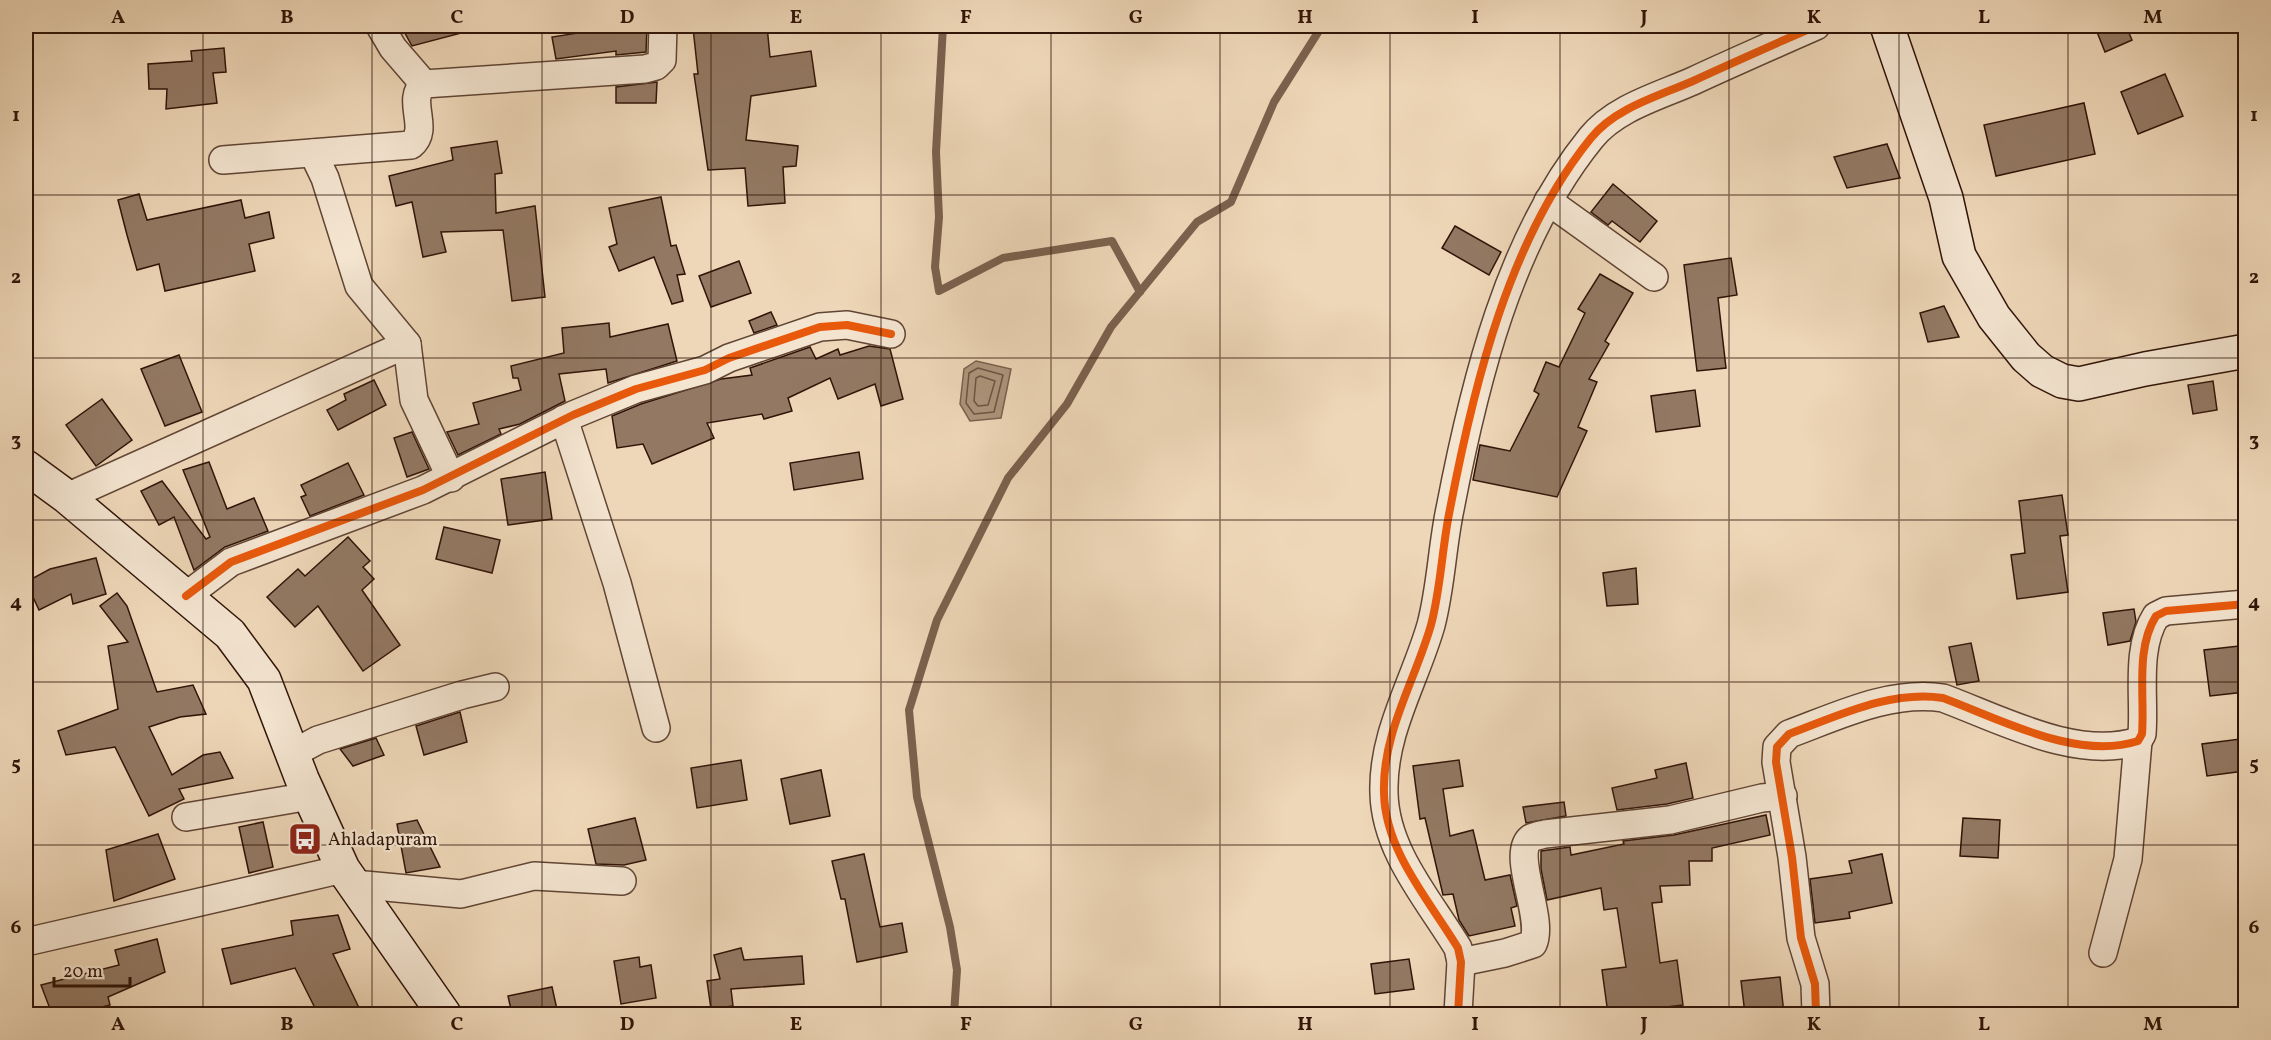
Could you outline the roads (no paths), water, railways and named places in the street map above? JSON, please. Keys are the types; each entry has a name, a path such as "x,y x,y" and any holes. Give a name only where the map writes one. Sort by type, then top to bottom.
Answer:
{"main road":[{"path":"1887,26 1946,198 1959,255 1994,318 2034,364 2062,381 2079,384 2112,379 2145,369 2246,351"},
{"path":"26,468 67,497 230,634 264,680 292,754 348,876 444,1014"}],"street":[{"path":"380,26 393,48 424,84"},
{"path":"223,160 411,145 418,140 420,132 417,96 424,84 645,69 656,66 662,60 663,26"},
{"path":"1458,1014 1461,962 1458,948 1402,860 1390,833 1383,792 1392,732 1431,625 1449,513 1473,402 1517,270 1548,201 1592,137 1621,113 1816,26"},
{"path":"313,153 325,178 359,286 407,345 414,400 451,478"},
{"path":"1548,201 1654,278"},
{"path":"186,596 231,562 451,478 564,419 636,389 686,376 729,358 820,327 847,324 891,334"},
{"path":"67,497 407,345"},
{"path":"564,419 617,583 656,728"},
{"path":"2103,953 2128,859 2138,741 2142,734 2144,714 2143,669 2147,641 2156,616 2166,611 2246,604"},
{"path":"292,754 318,740 462,694 495,687"},
{"path":"1816,1014 1815,984 1802,938 1783,796 1776,762 1777,747 1789,734 1895,697 1943,698 2037,735 2103,748 2138,741"},
{"path":"186,817 310,796"},
{"path":"1461,962 1505,953 1533,944 1537,927 1524,859 1525,847 1531,838 1545,834 1670,820 1762,798 1783,796"},
{"path":"26,942 348,876 461,894 534,876 622,881"}],"water":[{"path":"976,361 1011,369 1001,418 970,421 960,404 964,369"}],"waterway":[{"path":"943,26 936,152 939,217 935,267 939,291 1003,258 1112,241 1140,292"},
{"path":"954,1014 957,970 950,927 917,797 909,710 937,620 1008,478 1067,404 1111,327 1197,222 1231,202 1274,102 1322,26"}],"place":[{"name":"Ahladapuram","path":"305,839"}]}
